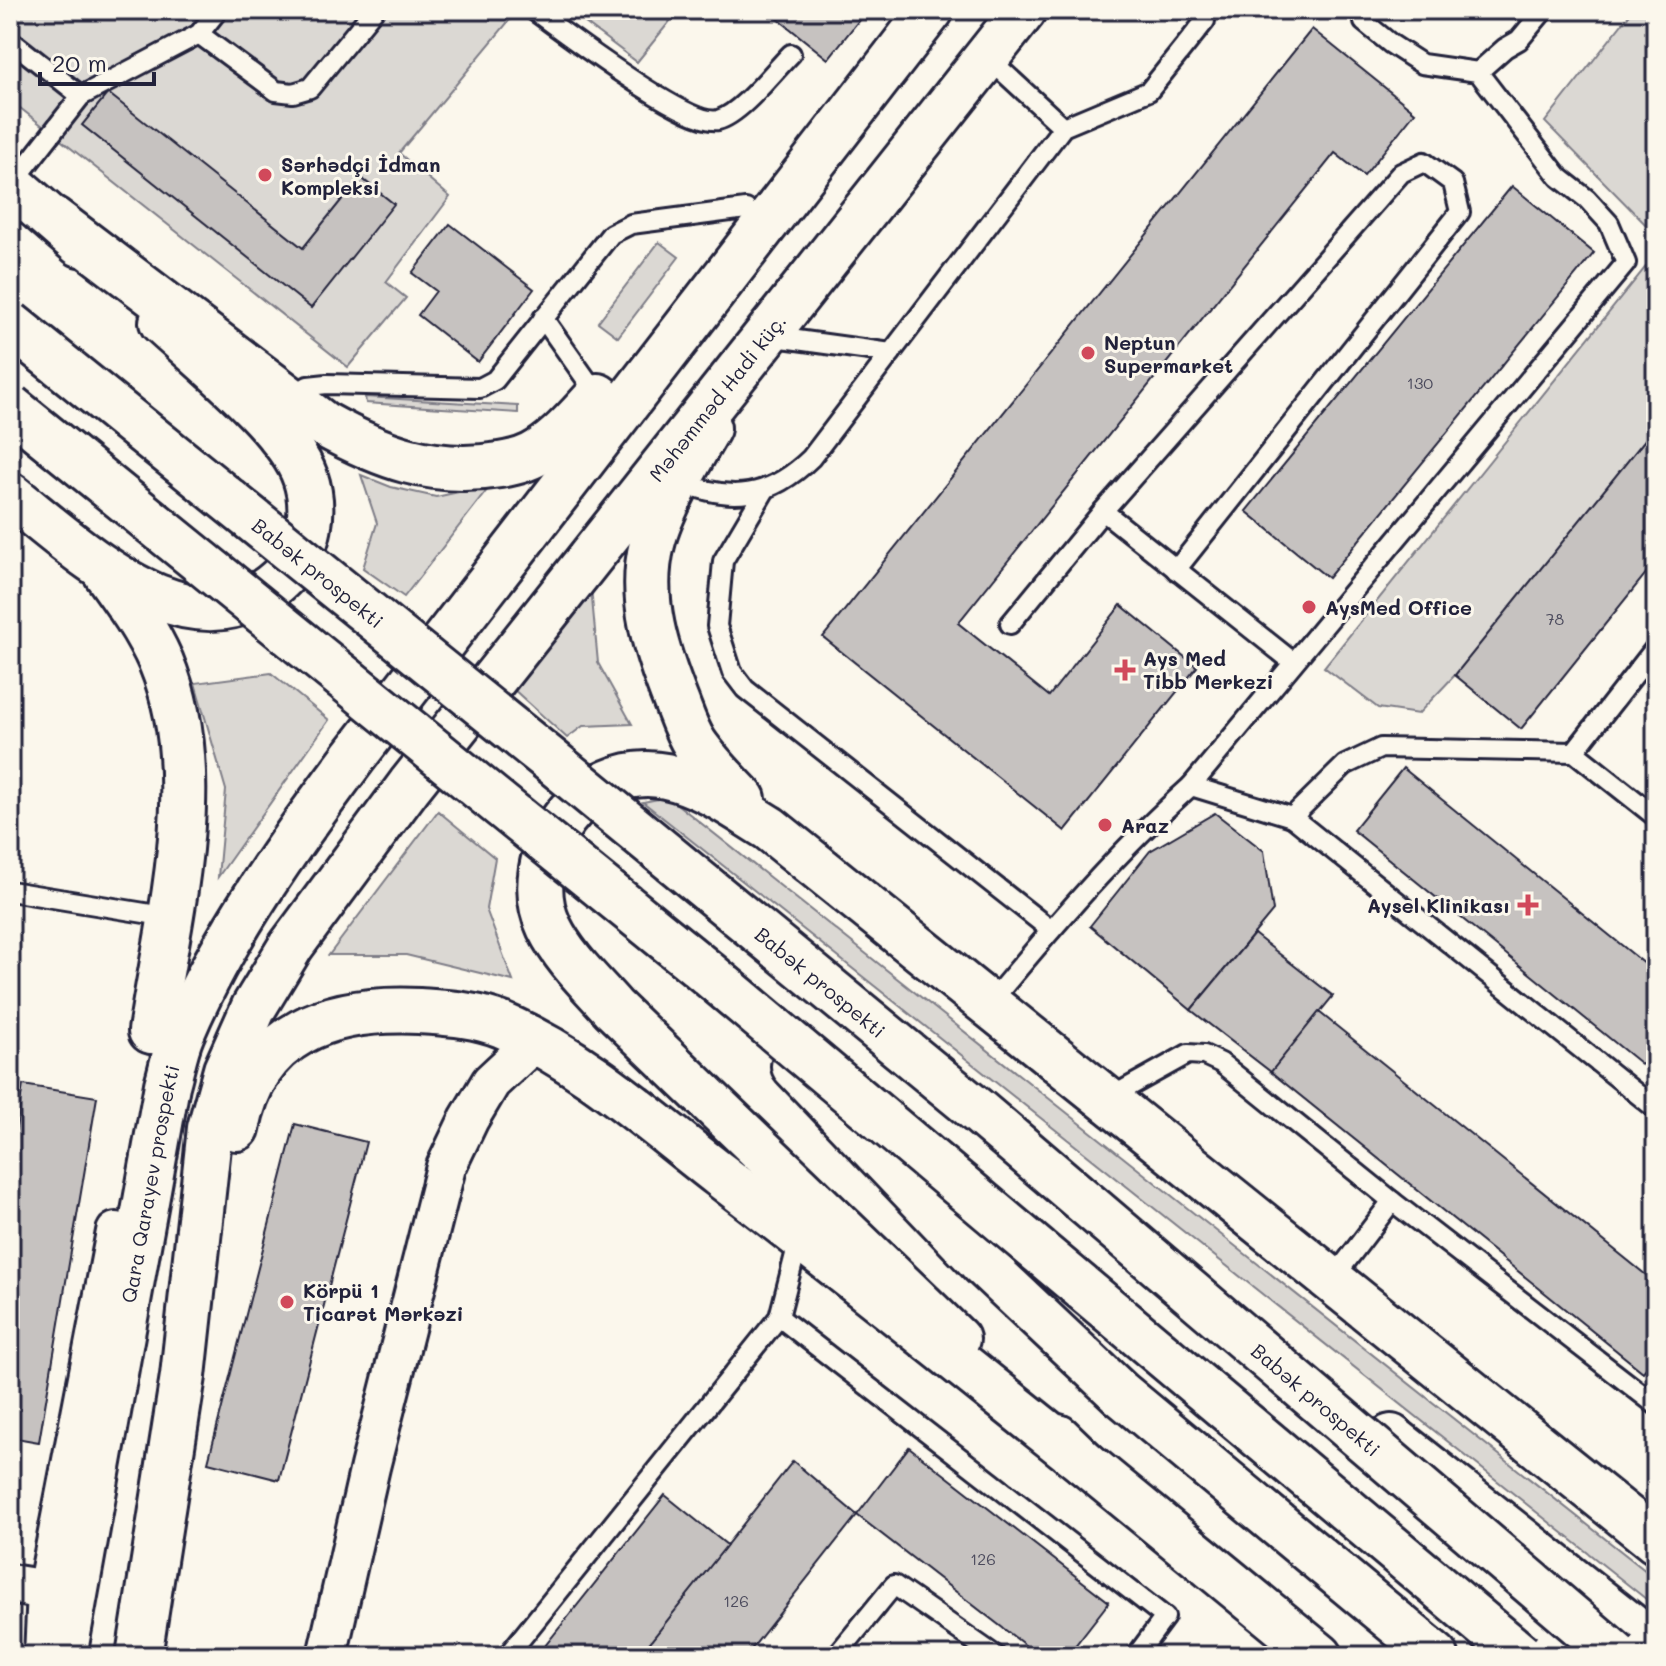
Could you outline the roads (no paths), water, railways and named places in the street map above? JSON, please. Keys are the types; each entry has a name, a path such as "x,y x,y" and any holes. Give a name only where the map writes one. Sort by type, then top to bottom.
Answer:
{"main road":[{"path":"151,1031 203,928 276,825 598,396 906,10"},
{"name":"Qara Qarayev prospekti","path":"64,1656 167,1085 182,1034 209,978 294,837 931,10"},
{"name":"Məhəmməd Hadi küç.","path":"183,1376 210,1128 226,1070 254,1007 291,946 410,785 1024,10"},
{"path":"10,495 102,568 154,595 189,607 216,610 244,604 271,589 293,566 307,537 312,508 305,476 287,445 263,417 11,183"},
{"path":"53,219 323,424 365,448 408,462 445,468 479,468 509,463 539,453 598,396"},
{"path":"10,299 131,422"},
{"name":"Babək prospekti","path":"10,324 562,769 979,1112 1617,1656"},
{"path":"757,346 679,481 652,542 648,572 653,636 693,742 769,828"},
{"path":"10,409 698,965 1521,1656"},
{"path":"102,568 140,620 161,662 176,709 182,754 183,804 169,917 151,1031 141,1066 116,1232 106,1425"},
{"path":"1085,1463 613,1008 570,960 548,926 540,891 541,870 552,835 573,806 601,785 632,776 662,775 697,784 769,828 1656,1541"},
{"path":"698,965 983,1264 1120,1393 1436,1656"},
{"path":"139,1656 183,1376 211,1265 241,1108 251,1083 274,1052 297,1033 325,1019 401,1010 461,1013 499,1024 571,1060 1085,1463 1320,1656"},
{"path":"979,1112 1656,1646"}],"street":[{"path":"327,1656 370,1467 446,1167 491,1082 535,1041"},
{"path":"44,1656 47,1590 116,1232"},
{"path":"10,1584 47,1590"}],"lane":[{"path":"11,183 81,96 199,34 218,10"},
{"path":"199,34 276,91 293,93 310,88 374,10"},
{"path":"533,10 672,107 700,119 718,120 745,103 791,54"},
{"path":"1478,72 1519,40 1544,10"},
{"path":"679,481 705,492 726,495 765,490 793,476 811,458 1063,127 1149,91 1205,21"},
{"path":"989,1004 1051,930 1154,819 1191,786 1626,263 1609,223 1587,199 1559,177 1478,72 1422,64 1364,22"},
{"path":"10,40 81,96"},
{"path":"987,57 1063,127"},
{"path":"1010,624 1103,511 1401,173 1424,162 1453,183 1460,212 1176,570"},
{"path":"287,399 308,386 327,384 480,388 495,380 611,234 631,224 746,209"},
{"path":"543,318 598,396"},
{"path":"757,346 891,353"},
{"path":"765,490 723,561 717,626 732,672 745,689 1051,930"},
{"path":"1103,511 1293,662"},
{"path":"1574,752 1656,647"},
{"path":"1292,817 1345,765 1381,748 1574,752 1656,817"},
{"path":"1191,786 1292,817 1656,1109"},
{"path":"10,891 169,917"},
{"path":"1107,1100 1188,1054 1204,1055 1221,1063 1392,1201 1656,1405"},
{"path":"1332,1280 1392,1201"},
{"path":"507,1656 779,1317 799,1236"},
{"path":"779,1317 1165,1617 1136,1656"},
{"path":"836,1656 894,1585 996,1656"}],"place":[{"name":"Sərhədçi İdman Kompleksi","path":"265,175"},
{"name":"Neptun Supermarket","path":"1088,353"},
{"name":"AysMed Office","path":"1309,607"},
{"name":"Ays Med Tibb Merkezi","path":"1125,670"},
{"name":"Araz","path":"1105,825"},
{"name":"Aysel Klinikası","path":"1528,905"},
{"name":"Körpü 1 Ticarət Mərkəzi","path":"287,1302"}]}
